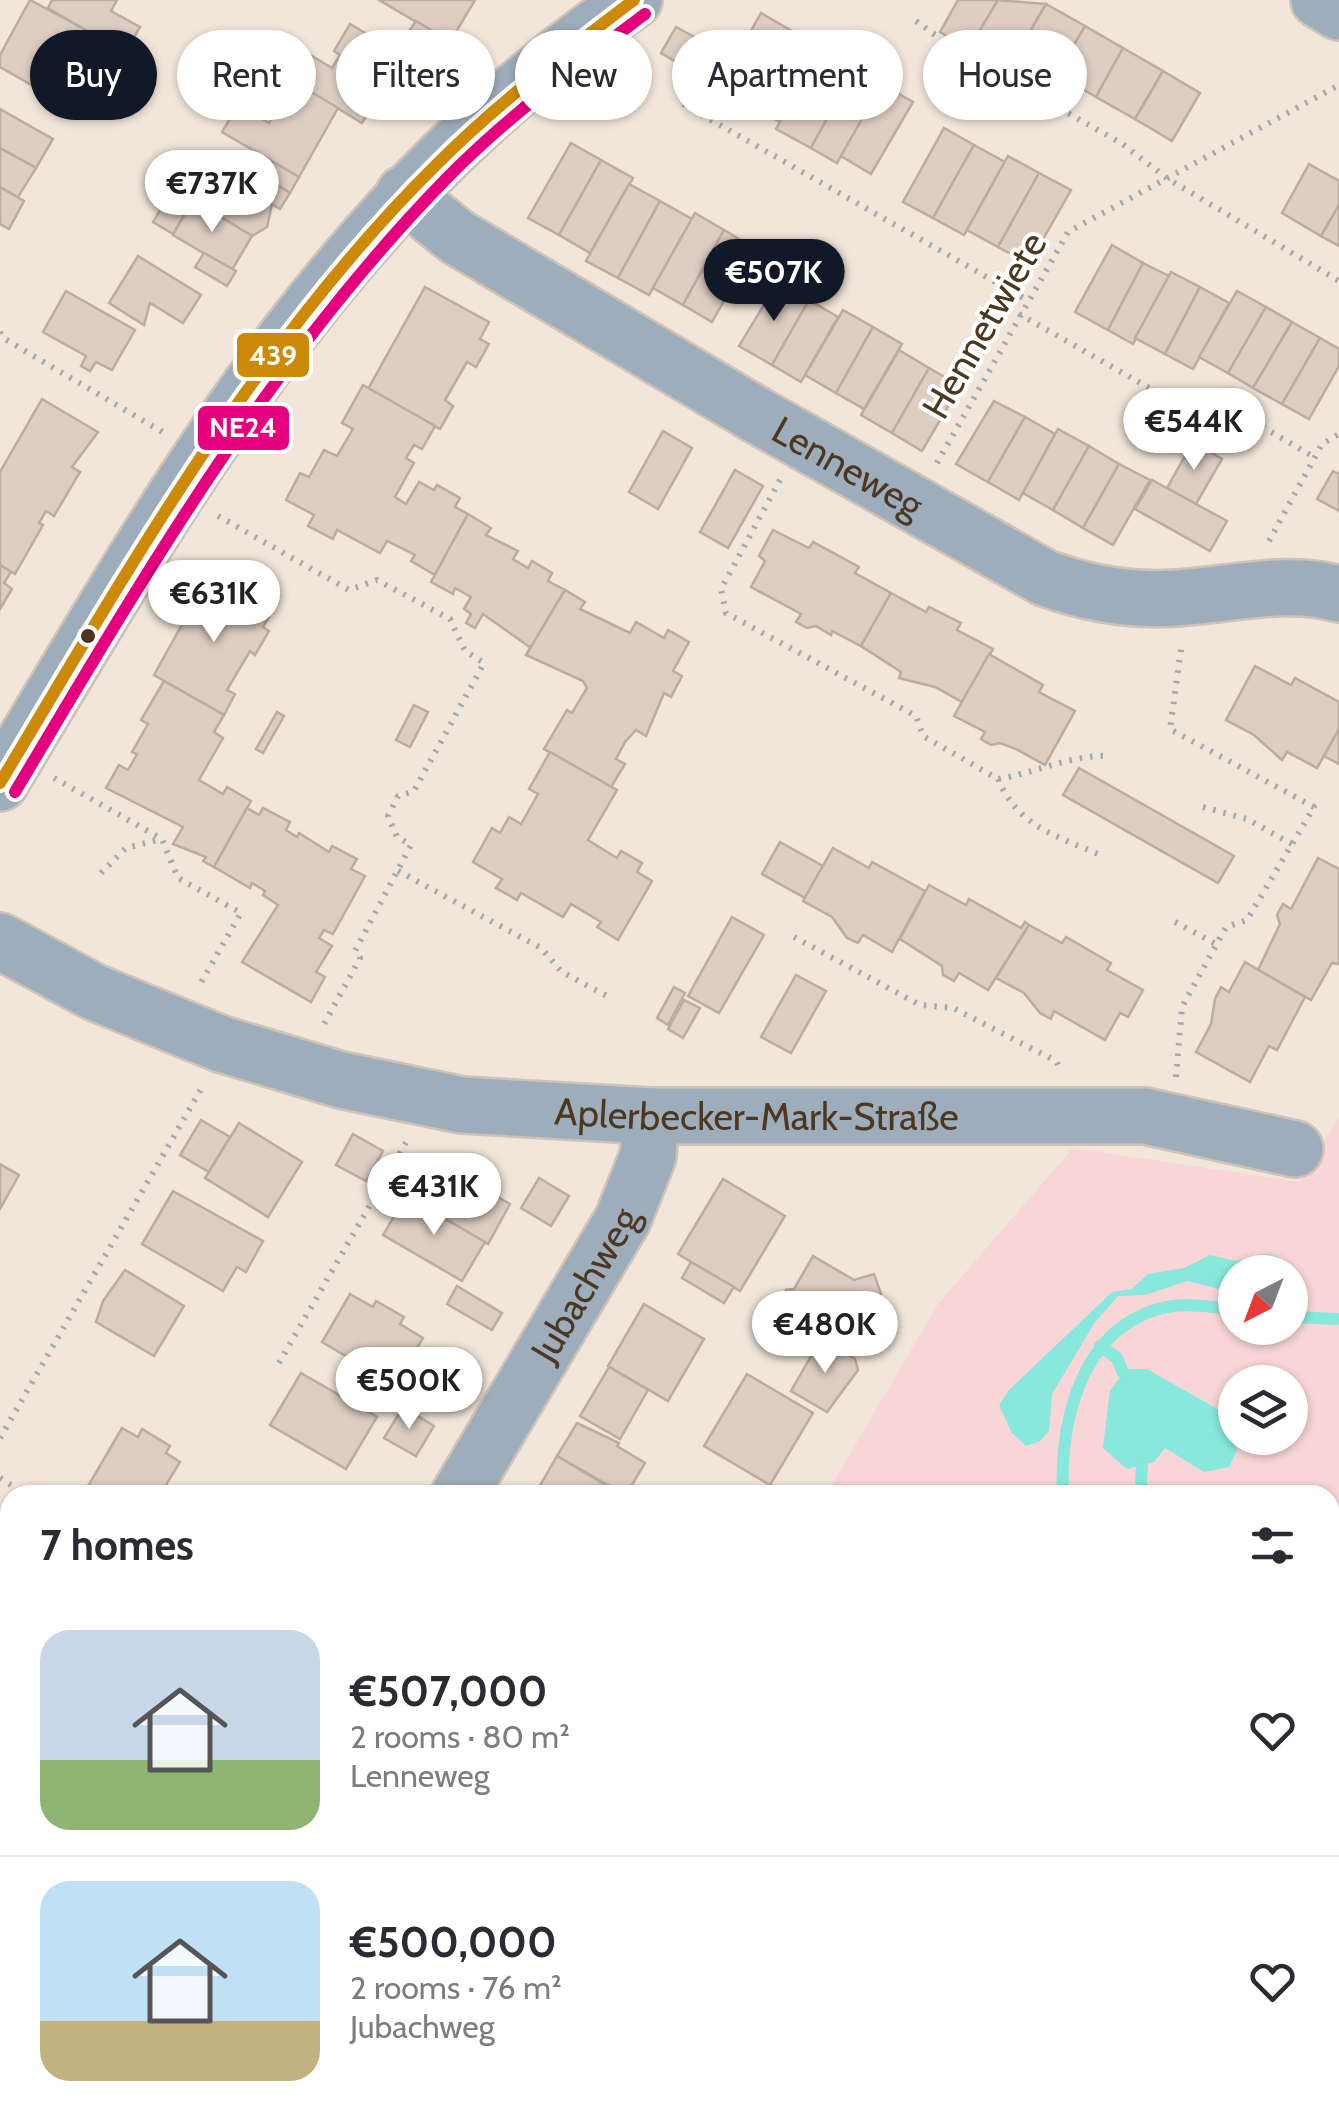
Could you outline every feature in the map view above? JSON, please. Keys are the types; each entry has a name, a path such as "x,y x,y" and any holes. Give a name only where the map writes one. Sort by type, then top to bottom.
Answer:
{"street":[{"path":"26,781 200,454 322,286 404,194 550,60 634,0"},
{"path":"1318,0 1339,12"},
{"name":"Lenneweg","path":"404,194 457,238 1044,578 1086,592 1174,598 1242,590 1339,594"},
{"name":"Aplerbecker-Mark-Straße","path":"0,942 94,992 206,1022 341,1080 462,1105 651,1116 1145,1116 1295,1149"},
{"name":"Jubachweg","path":"466,1485 622,1220 648,1156 651,1116"}],"path":[{"path":"916,21 959,52 1121,143 1168,179 1339,280"},
{"name":"Hennetwiete","path":"915,504 1068,232 1339,85"},
{"path":"712,120 1027,300"},
{"path":"1019,314 1158,393 1206,394 1314,457"},
{"path":"0,332 3,338 200,454"},
{"path":"1242,590 1322,444 1339,434"},
{"path":"772,494 721,588 726,614 916,716 923,736 998,779 1010,807 1045,832 1098,854"},
{"path":"212,513 349,590 377,580 450,619 465,651 484,663 414,792 398,796 388,816 397,837 412,845 355,950 360,958 315,1041"},
{"path":"1175,1092 1182,1006 1226,927 1247,920 1314,807 1170,729 1182,660"},
{"path":"998,779 1044,771 1086,755 1110,756"},
{"path":"0,1438 205,1082 206,1022 241,913 178,878 162,839 26,781"},
{"path":"1203,806 1248,819 1292,844"},
{"path":"101,873 126,848 162,839"},
{"path":"398,871 541,948 562,972 607,996"},
{"path":"1174,922 1216,944"},
{"path":"794,937 920,1004 953,1008 1056,1061 1068,1084"},
{"path":"280,1363 431,1098"}],"shaded area":[{"path":"1339,1117 1339,1485 832,1485 938,1304 1073,1148 1300,1182"}],"water":[{"path":"1210,1255 1218,1257 1218,1289 1187,1281 1145,1295 1118,1296 1095,1322 1052,1394 1049,1431 1040,1441 1026,1446 1012,1433 999,1405 1009,1390 1112,1292 1132,1289 1148,1274 1184,1268"},
{"path":"1126,1369 1147,1369 1218,1409 1218,1455 1235,1455 1229,1467 1204,1472 1165,1448 1154,1462 1127,1469 1103,1448 1110,1391"}],"building":[{"path":"30,0 86,30 30,30 30,84 0,67 0,55"},
{"path":"52,0 117,0 111,11 140,27 86,30 48,8"},
{"path":"379,0 475,0 457,30 430,30"},
{"path":"958,0 998,0 980,30 941,30"},
{"path":"998,0 1046,4 1031,30 980,30"},
{"path":"1046,4 1085,26 1083,30 1031,30"},
{"path":"761,13 790,30 751,30"},
{"path":"416,21 431,30 410,30"},
{"path":"1085,26 1123,48 1096,97 1087,92 1087,30 1083,30"},
{"path":"672,34 672,59 661,53"},
{"path":"1123,48 1163,71 1135,119 1096,97"},
{"path":"316,58 332,68 336,62 336,107 316,95"},
{"path":"1163,71 1200,93 1172,141 1135,119"},
{"path":"316,95 336,107 299,177 222,132 229,120 316,120"},
{"path":"903,96 913,102 903,119"},
{"path":"0,109 53,139 36,168 0,148"},
{"path":"781,120 826,120 811,148 776,129"},
{"path":"826,120 862,120 837,163 811,148"},
{"path":"862,120 902,120 871,174 841,156"},
{"path":"944,128 974,145 933,218 903,202"},
{"path":"571,143 601,160 559,235 528,218"},
{"path":"974,145 1005,162 964,235 933,218"},
{"path":"0,148 36,168 18,197 0,187"},
{"path":"1008,156 1039,173 998,247 967,230"},
{"path":"268,159 299,177 290,193 259,174"},
{"path":"601,160 633,178 590,253 559,235"},
{"path":"1309,164 1339,181 1339,205 1321,236 1282,213"},
{"path":"213,169 272,204 267,227 252,236 193,200"},
{"path":"1039,173 1071,190 1029,264 998,247"},
{"path":"259,174 290,193 280,209 249,190"},
{"path":"629,184 660,201 618,278 586,261"},
{"path":"0,187 24,201 9,229 0,224"},
{"path":"173,188 193,200 173,234 153,222"},
{"path":"193,200 252,236 232,270 173,235"},
{"path":"660,201 692,219 649,295 618,278"},
{"path":"1339,205 1339,246 1321,236"},
{"path":"695,213 724,230 683,305 653,288"},
{"path":"724,230 754,248 712,322 683,305"},
{"path":"1112,245 1143,263 1108,330 1075,312"},
{"path":"204,253 236,271 227,286 195,267"},
{"path":"138,256 201,295 183,323 150,303 144,325 109,303"},
{"path":"1143,263 1169,276 1133,344 1108,330"},
{"path":"1171,272 1200,287 1165,354 1135,338"},
{"path":"777,283 809,300 772,365 739,346"},
{"path":"425,287 489,322 480,339 489,344 476,367 467,362 445,400 453,406 440,429 368,389"},
{"path":"1200,287 1229,303 1193,369 1165,354"},
{"path":"66,291 135,330 112,370 96,362 90,371 81,366 86,356 43,332"},
{"path":"1237,291 1266,307 1228,373 1199,357"},
{"path":"809,300 838,317 801,382 772,365"},
{"path":"1266,307 1292,322 1253,388 1228,373"},
{"path":"843,310 873,327 836,393 805,375"},
{"path":"1292,322 1320,338 1282,404 1253,388"},
{"path":"873,327 902,344 864,409 836,393"},
{"path":"1320,338 1339,349 1339,366 1309,419 1282,404"},
{"path":"899,350 929,368 892,433 861,415"},
{"path":"929,368 960,386 922,451 892,433"},
{"path":"363,385 435,426 422,449 414,445 406,458 414,463 395,497 406,504 419,482 434,490 437,485 460,498 455,507 468,514 435,575 411,561 415,555 387,541 380,553 337,530 333,539 308,526 314,515 286,500 300,473 309,477 324,450 337,456 353,429 342,423"},
{"path":"42,399 98,432 72,467 80,472 54,516 46,511 39,523 43,525 15,574 0,565 0,472"},
{"path":"994,401 1025,417 988,482 956,464"},
{"path":"1193,405 1223,421 1207,450 1178,433"},
{"path":"1025,417 1055,434 1019,500 988,482"},
{"path":"1058,429 1089,446 1053,510 1023,493"},
{"path":"663,431 692,448 658,509 629,492"},
{"path":"1193,442 1222,459 1196,504 1167,488"},
{"path":"1089,446 1119,464 1083,528 1053,510"},
{"path":"1119,464 1150,480 1113,545 1083,528"},
{"path":"735,470 763,486 728,548 700,532"},
{"path":"1333,471 1339,474 1339,511 1317,499"},
{"path":"1152,480 1227,521 1210,551 1135,509"},
{"path":"468,514 491,528 486,535 518,551 513,559 528,568 532,561 552,573 548,581 565,590 531,648 483,614 475,628 466,623 471,614 464,609 471,597 455,588 453,594 431,582"},
{"path":"773,530 809,548 813,542 859,567 855,573 891,593 861,646 832,631 831,635 816,626 807,628 796,622 801,614 751,587 765,561 759,556"},
{"path":"0,565 11,572 4,583 12,589 0,609"},
{"path":"208,578 271,613 263,627 269,631 255,655 250,651 227,690 235,694 224,715 154,675"},
{"path":"565,590 585,602 580,609 630,633 636,622 664,638 668,630 689,642 673,671 682,676 671,697 664,693 646,736 636,730 625,742 616,759 625,764 611,787 544,749 567,710 572,713 587,688 583,681 526,655"},
{"path":"891,593 926,612 929,607 961,623 957,630 993,649 962,702 935,687 899,678 901,672 861,646"},
{"path":"989,654 1043,685 1039,692 1075,711 1045,765 1000,743 991,745 981,739 985,732 954,716"},
{"path":"1255,666 1291,685 1295,678 1339,702 1339,729 1317,768 1287,752 1282,760 1254,735 1226,720"},
{"path":"164,681 224,715 214,732 223,738 199,780 223,794 227,787 251,801 214,867 203,861 206,857 173,844 183,827 106,788 119,765 128,770 137,754 132,752 148,724 141,720"},
{"path":"414,705 428,712 410,747 396,740"},
{"path":"277,712 284,716 263,753 256,749"},
{"path":"1339,729 1339,764 1324,756"},
{"path":"550,752 617,790 588,840 617,858 621,851 642,863 637,872 652,881 618,940 597,927 601,922 571,904 563,917 521,893 517,900 496,888 502,879 473,862 492,828 500,833 509,817 521,824 538,794 529,789"},
{"path":"1079,768 1234,856 1218,883 1063,795"},
{"path":"247,808 259,815 263,808 290,822 286,830 297,837 299,833 329,852 332,846 357,859 351,869 365,876 333,934 324,930 319,938 332,946 316,972 325,977 311,1002 242,962 278,905 252,883 250,888 214,867"},
{"path":"780,842 823,866 805,898 762,874"},
{"path":"833,848 869,868 872,862 925,891 892,952 863,935 858,943 847,938 832,917 803,901"},
{"path":"1318,858 1339,869 1339,964 1332,963 1311,1000 1258,970 1280,924 1277,915 1283,904 1291,909"},
{"path":"929,885 966,905 969,899 1021,928 1025,922 1029,925 988,990 959,973 954,981 943,975 942,966 900,939"},
{"path":"732,917 764,935 719,1013 688,996"},
{"path":"1029,925 1062,943 1066,937 1111,963 1107,970 1143,990 1128,1017 1120,1013 1105,1040 1054,1011 1051,1019 1040,1013 1024,993 996,978"},
{"path":"1245,962 1305,997 1277,1050 1269,1046 1250,1082 1196,1052 1211,1024 1221,987 1229,992"},
{"path":"796,975 826,991 791,1053 761,1037"},
{"path":"674,987 685,993 668,1025 657,1018"},
{"path":"684,1000 700,1008 683,1038 668,1029"},
{"path":"201,1120 230,1137 209,1172 180,1155"},
{"path":"239,1123 302,1162 268,1217 205,1178"},
{"path":"353,1134 383,1151 366,1181 336,1165"},
{"path":"0,1164 19,1175 0,1209"},
{"path":"444,1167 510,1204 488,1244 423,1206"},
{"path":"539,1178 569,1196 551,1226 521,1208"},
{"path":"723,1179 785,1216 740,1291 678,1254"},
{"path":"173,1191 263,1241 246,1272 237,1267 223,1291 142,1244"},
{"path":"406,1196 485,1242 462,1281 383,1235"},
{"path":"813,1256 854,1280 874,1274 881,1294 874,1305 862,1308 838,1349 793,1322 782,1308 786,1290 794,1289"},
{"path":"691,1262 734,1287 724,1303 682,1278"},
{"path":"125,1270 184,1306 154,1356 96,1322 103,1301"},
{"path":"457,1286 502,1313 492,1330 447,1304"},
{"path":"350,1294 373,1307 376,1301 404,1317 400,1324 423,1338 395,1385 322,1342"},
{"path":"644,1304 704,1339 668,1401 608,1366"},
{"path":"821,1339 855,1359 858,1370 827,1412 791,1391"},
{"path":"609,1367 648,1390 620,1439 580,1416"},
{"path":"301,1373 377,1417 346,1469 270,1425"},
{"path":"747,1374 813,1413 770,1485 704,1446"},
{"path":"403,1407 434,1426 416,1456 384,1438"},
{"path":"577,1423 619,1443 617,1446 645,1463 632,1485 608,1485 557,1456"},
{"path":"122,1428 138,1437 142,1429 170,1446 166,1453 180,1462 166,1485 89,1485"},
{"path":"557,1456 605,1485 540,1485"}],"waterway":[{"path":"1063,1485 1066,1435 1073,1405 1083,1376 1098,1351 1118,1330 1143,1315 1180,1305 1218,1307"},
{"path":"1308,1318 1339,1319"},
{"path":"1100,1346 1117,1358 1123,1373"},
{"path":"1141,1485 1142,1465"}],"transit line":[{"name":"439","path":"0,783 147,540 253,382 310,306 371,234 459,143 532,79 634,0"},
{"name":"NE24","path":"15,792 212,472 322,320 382,248 469,156 542,93 645,14"}]}
